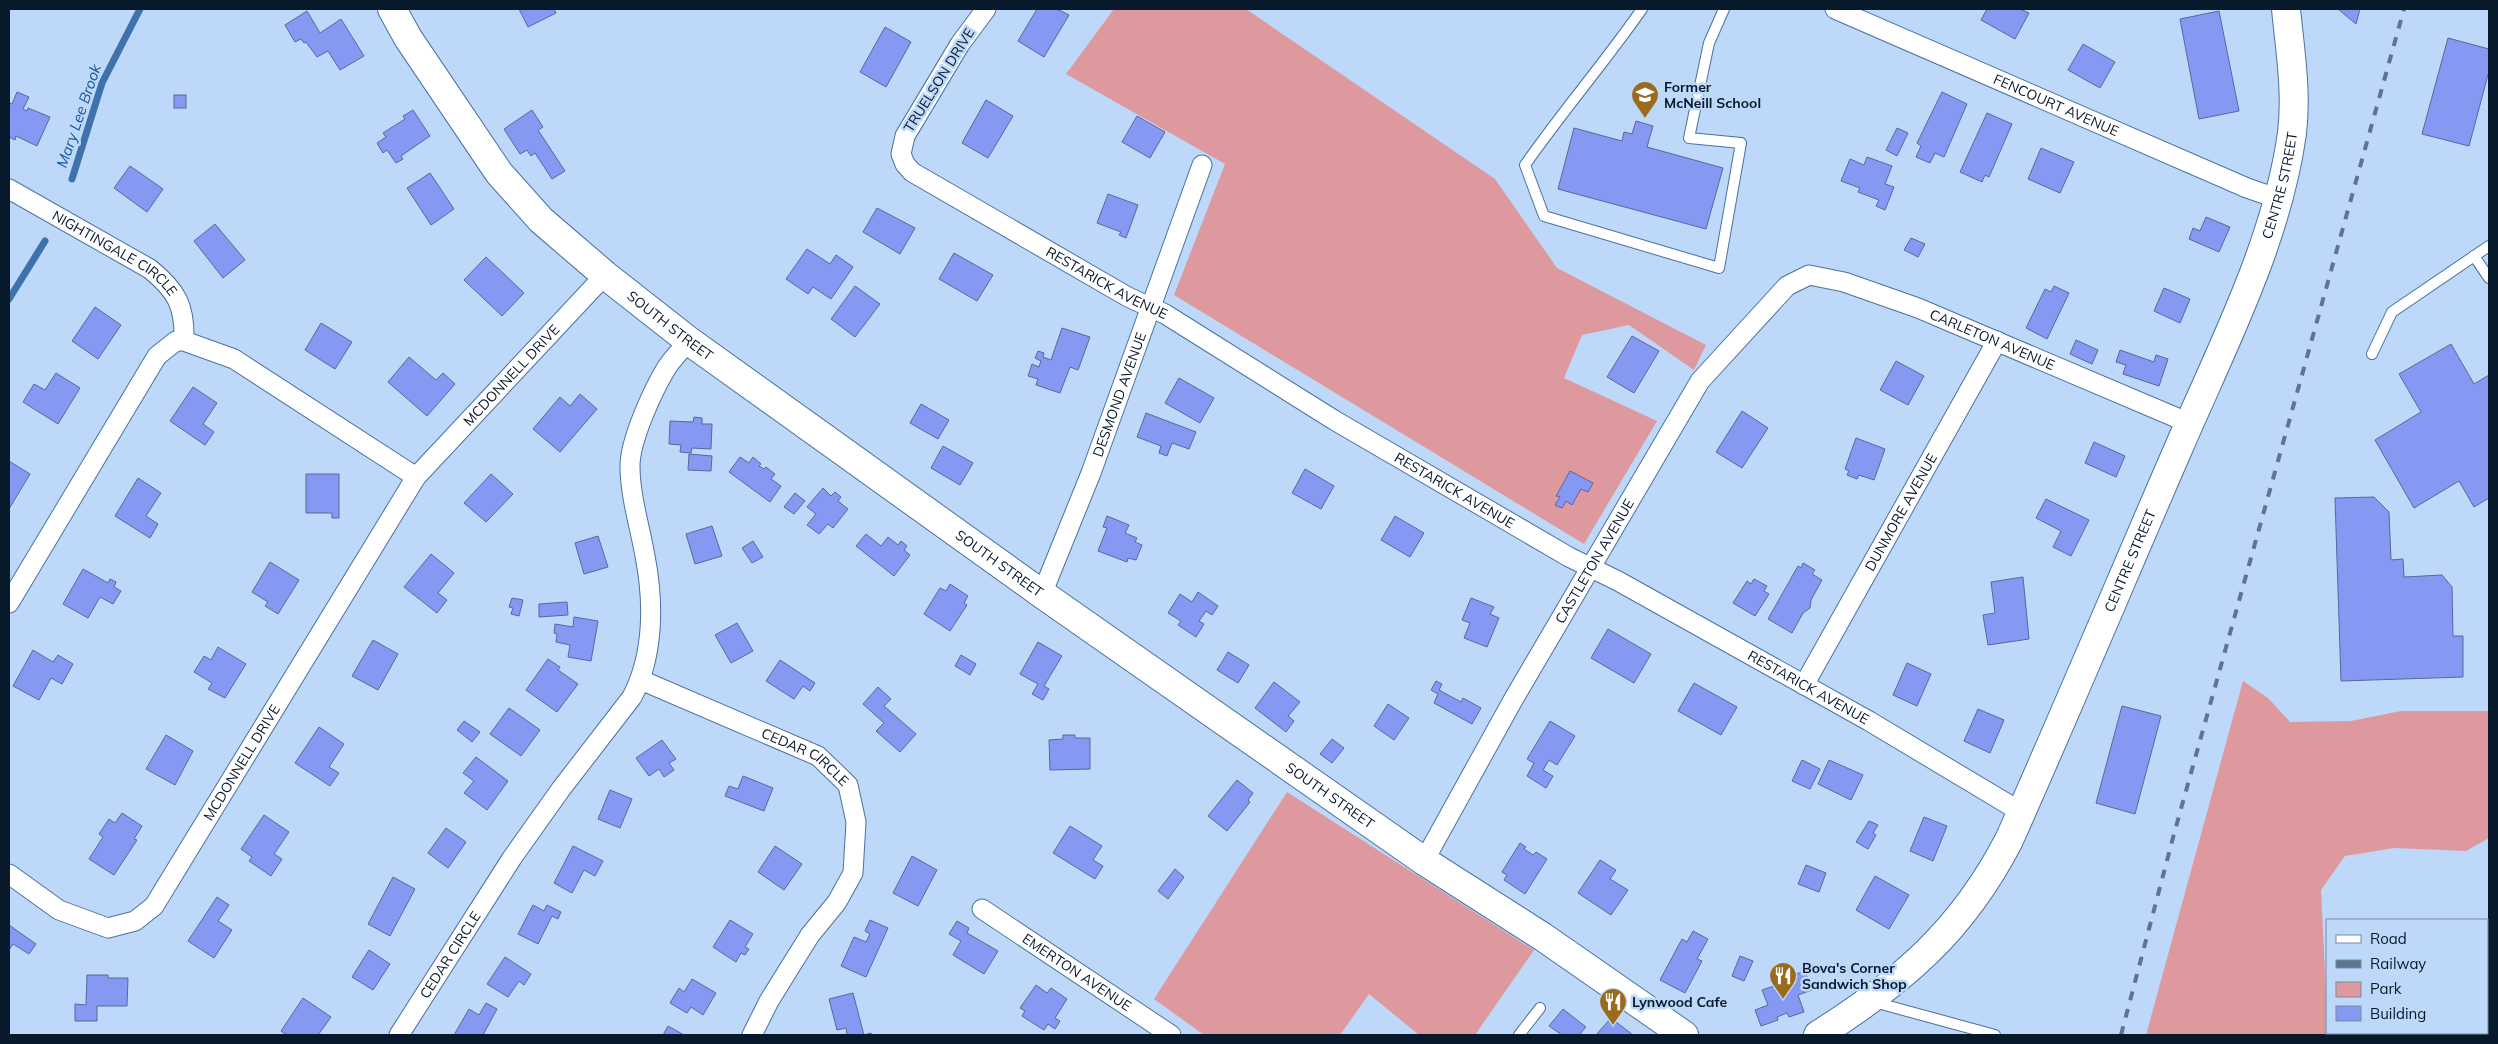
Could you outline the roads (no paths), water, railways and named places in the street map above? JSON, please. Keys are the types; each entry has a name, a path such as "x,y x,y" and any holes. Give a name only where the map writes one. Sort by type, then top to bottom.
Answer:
{"main road":[{"name":"SOUTH STREET","path":"392,9 408,38 499,173 541,220 605,275 690,341 1042,594 1424,861 1543,937 1684,1035"},
{"name":"CENTRE STREET","path":"1818,1035 1852,1014 1924,956 1959,920 1998,861 2021,812 2252,276 2279,199 2294,110 2286,9"}],"street":[{"name":"TRUELSON DRIVE","path":"901,154 905,136 960,44 986,9"},
{"name":"FENCOURT AVENUE","path":"1835,9 2247,188 2279,199"},
{"name":"RESTARICK AVENUE","path":"901,154 905,164 912,172 1128,297 1164,314 1334,420 1591,568 1618,581 1804,685 2021,812"},
{"name":"DESMOND AVENUE","path":"1042,594 1091,473 1202,165"},
{"name":"NIGHTINGALE CIRCLE","path":"9,189 150,269 167,283 176,296 185,318 184,341"},
{"name":"MCDONNELL DRIVE","path":"9,874 59,910 108,928 135,921 154,906 416,477 605,275"},
{"name":"CARLETON AVENUE","path":"1794,283 1809,275 1844,282 1918,308 2189,423"},
{"name":"CASTLETON AVENUE","path":"1424,861 1513,700 1700,382 1787,286 1794,283"},
{"path":"9,603 157,356 176,341 184,341 234,359 416,477"},
{"name":"CEDAR CIRCLE","path":"399,1035 512,858 561,789 632,697 641,680 651,620 646,558 638,521 630,466 635,436 668,367 690,341"},
{"name":"DUNMORE AVENUE","path":"1804,685 1997,341"},
{"name":"CEDAR CIRCLE","path":"641,680 818,756 848,785 856,822 853,873 837,902 810,935 769,1002 752,1035"},
{"name":"EMERTON AVENUE","path":"982,909 1171,1035"}],"lane":[{"path":"1642,9 1620,40 1563,111 1525,165 1544,216 1719,268 1741,143 1689,138 1709,43 1724,9"},
{"path":"2372,354 2392,312 2489,246"},
{"path":"2474,256 2489,278"},
{"path":"1868,1000 1995,1035"},
{"path":"1519,1035 1540,1008"}],"waterway":[{"name":"Mary Lee Brook","path":"72,179 102,83 140,9"},
{"name":"Mary Lee Brook","path":"9,299 45,241"}],"railway":[{"path":"2121,1035 2174,834 2404,9"}],"place":[{"name":"Former McNeill School","path":"1645,119"},
{"name":"Bova's Corner Sandwich Shop","path":"1783,1000"},
{"name":"Lynwood Cafe","path":"1613,1026"}]}
